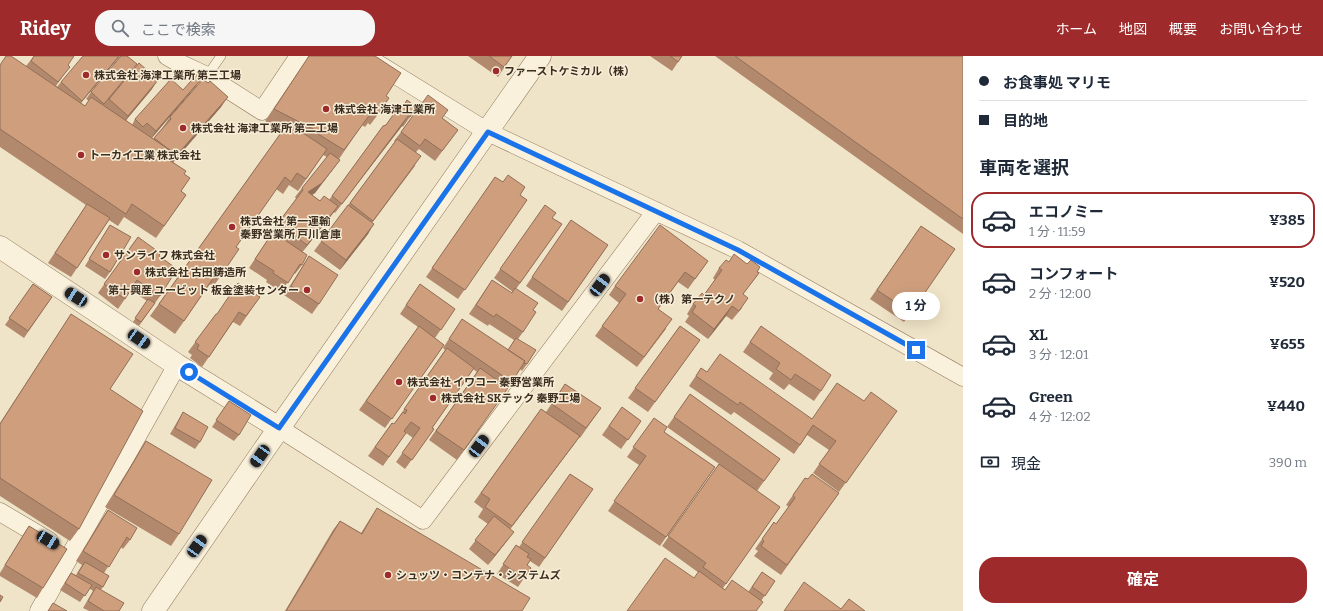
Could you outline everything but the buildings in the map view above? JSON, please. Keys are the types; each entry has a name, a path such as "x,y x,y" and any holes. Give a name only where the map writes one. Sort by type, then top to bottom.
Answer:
{"street":[{"path":"168,56 178,63 207,76 262,111 299,56"},
{"path":"364,56 488,132 738,250 963,377"},
{"path":"153,611 279,428 540,56"},
{"path":"0,247 177,365 423,520 656,211"},
{"path":"39,611 177,365"},
{"path":"0,512 71,555"}],"lane":[{"path":"207,76 221,56"}],"place":[{"name":"ファーストケミカル（株）","path":"496,71"},
{"name":"株式会社 海津工業所 第三工場","path":"86,75"},
{"name":"株式会社 海津工業所","path":"326,109"},
{"name":"株式会社 海津工業所 第二工場","path":"183,128"},
{"name":"トーカイ工業 株式会社","path":"81,155"},
{"name":"株式会社 第一運輸 秦野営業所 戸川倉庫","path":"232,227"},
{"name":"サンライフ 株式会社","path":"106,255"},
{"name":"株式会社 古田鋳造所","path":"137,272"},
{"name":"第十興産 ユービット 板金塗装センター","path":"307,290"},
{"name":"（株）第一テクノ","path":"640,299"},
{"name":"株式会社 イワコー 秦野営業所","path":"399,382"},
{"name":"株式会社 SKテック 秦野工場","path":"433,398"},
{"name":"シュッツ・コンテナ・システムズ","path":"388,575"}],"route":[{"path":"189,372 279,428 488,132 738,250 916,350"}]}
